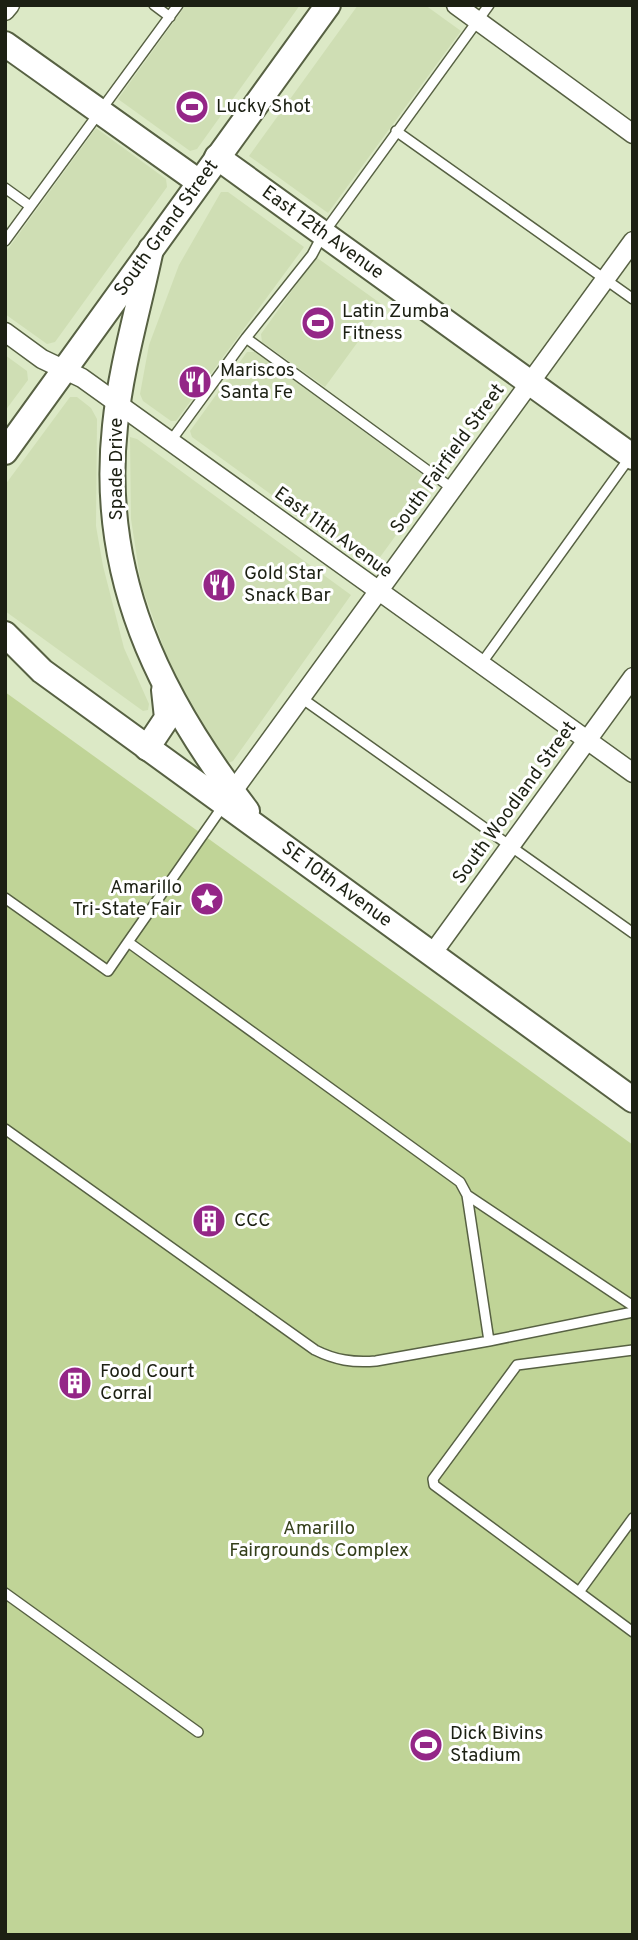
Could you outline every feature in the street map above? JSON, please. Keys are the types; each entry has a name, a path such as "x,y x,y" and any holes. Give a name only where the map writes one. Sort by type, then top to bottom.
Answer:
{"main road":[{"name":"South Grand Street","path":"5,452 328,5"},
{"path":"5,44 199,182"},
{"name":"East 12th Avenue","path":"217,157 632,456"},
{"name":"Spade Drive","path":"151,249 118,404 113,484 122,569 137,623 163,685 228,798 265,834"},
{"path":"5,634 42,671 147,748 228,798"},
{"path":"5,661 42,671"},
{"name":"Spade Drive","path":"147,748 167,718 163,685"},
{"name":"SE 10th Avenue","path":"265,834 633,1100"}],"street":[{"path":"5,11 9,5"},
{"path":"456,5 633,134"},
{"name":"South Fairfield Street","path":"228,798 633,242"},
{"name":"East 11th Avenue","path":"5,332 42,359 64,369 118,404 633,774"},
{"name":"South Woodland Street","path":"432,954 633,677"}],"lane":[{"path":"154,5 170,17"},
{"path":"5,240 178,5"},
{"path":"170,442 246,338 312,255 323,234 489,5"},
{"path":"396,131 633,299"},
{"path":"5,188 30,206"},
{"path":"246,338 453,489"},
{"path":"481,665 632,456"},
{"path":"300,696 633,933"},
{"path":"5,898 108,971 228,798"},
{"path":"128,942 460,1182 467,1195 489,1340"},
{"path":"5,1129 315,1350 333,1359 358,1363 376,1361 633,1312"},
{"path":"467,1195 633,1306"},
{"path":"633,1350 517,1365 433,1479 435,1485 633,1632"},
{"path":"579,1592 633,1518"},
{"path":"5,1593 198,1732"}],"shaded area":[{"path":"186,5 300,5 197,149 190,151 118,99"},
{"path":"358,5 425,5 461,31 328,213 249,156"},
{"path":"96,128 166,179 167,187 55,342 47,344 5,314 5,253"},
{"path":"221,192 228,192 304,247 176,421 171,421 143,401 140,394 149,345 179,265"},
{"path":"316,257 384,306 325,387 262,342 261,334"},
{"path":"247,352 255,352 434,483 375,564 367,564 192,437 190,431"},
{"path":"5,355 27,371 28,380 5,411"},
{"path":"70,397 77,397 91,408 97,419 96,526 103,566 124,648 149,704 148,710 143,711 5,611 5,485"},
{"path":"130,437 137,439 351,595 233,761 226,764 198,723 174,677 141,584 131,519"}],"green space":[{"name":"Amarillo Fairgrounds Complex","path":"5,692 633,1145 633,1935 5,1935"}],"place":[{"name":"Lucky Shot","path":"192,107"},
{"name":"Latin Zumba Fitness","path":"318,323"},
{"name":"Mariscos Santa Fe","path":"195,382"},
{"name":"Gold Star Snack Bar","path":"219,585"},
{"name":"Amarillo Tri-State Fair","path":"207,899"},
{"name":"CCC","path":"209,1221"},
{"name":"Food Court Corral","path":"75,1383"},
{"name":"Dick Bivins Stadium","path":"426,1745"}]}
